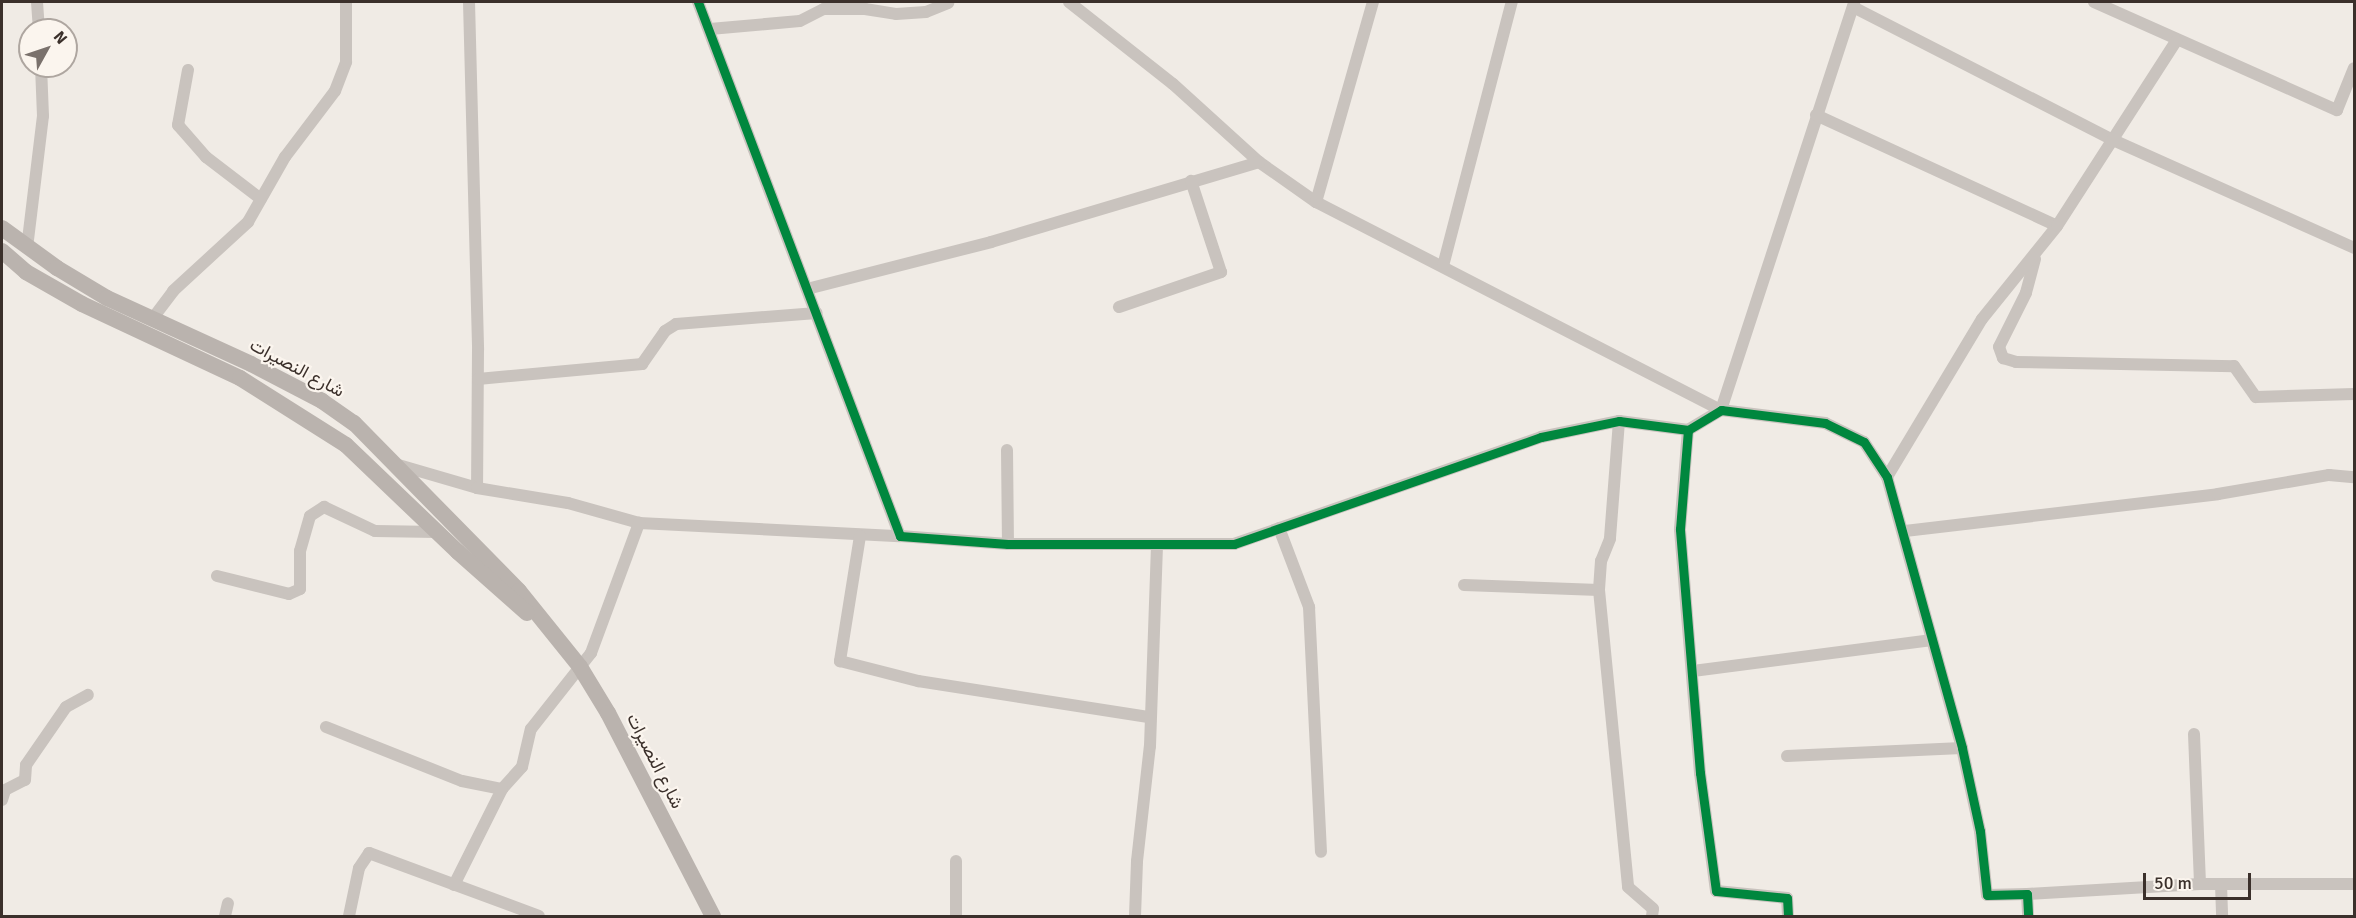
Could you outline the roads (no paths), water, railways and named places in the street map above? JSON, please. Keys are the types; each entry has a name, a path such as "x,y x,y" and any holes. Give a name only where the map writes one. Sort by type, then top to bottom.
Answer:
{"main road":[{"name":"شارع النصيرات","path":"2,228 27,248 107,298 153,318 322,401 354,423 519,591 580,666 608,712 713,916"},
{"name":"شارع النصيرات","path":"2,251 26,272 82,304 277,399 346,445 516,604 551,631"}],"street":[{"path":"36,2 38,18"},
{"path":"153,318 173,291 248,222 285,157 335,91 346,62 346,2"},
{"path":"469,2 478,379 477,488"},
{"path":"698,2 900,536"},
{"path":"1069,2 1173,84 1258,162 1316,202 1720,410 1825,423 1864,442 1887,477 1905,531 1962,748 1980,831 1987,895 2200,884 2355,884"},
{"path":"1316,202 1373,2"},
{"path":"1443,266 1512,2"},
{"path":"2094,2 2176,41 2337,110 2350,94 2355,69"},
{"path":"710,29 800,21 824,9 865,9 896,14 926,12 948,3"},
{"path":"395,464 477,488 568,503 639,523 860,536 900,536 1008,544 1156,546 1234,544 1541,437 1619,421 1688,430 1720,410 1853,4 2113,140 2355,248"},
{"path":"1887,477 1982,319 2057,226 2176,41"},
{"path":"188,70 178,125 206,157 261,199"},
{"path":"27,248 43,116 41,78"},
{"path":"1816,115 2057,226"},
{"path":"807,289 991,242 1258,162"},
{"path":"1119,307 1221,272 1191,181"},
{"path":"2037,253 2026,293 1999,347 2003,358 2016,362 2234,366 2256,398 2355,394"},
{"path":"478,379 642,364 665,331 676,324 817,313"},
{"path":"1619,421 1610,539 1601,561 1599,590 1628,887 1653,909 1652,916"},
{"path":"1688,430 1680,530 1700,773 1716,891 1787,898 1788,916"},
{"path":"1007,450 1008,544"},
{"path":"1905,531 2218,494 2329,475 2355,477"},
{"path":"217,576 289,594 300,589 300,551 310,516 324,507 375,531 437,532"},
{"path":"454,885 502,789 522,767 531,729 591,652 639,523"},
{"path":"1279,528 1309,607 1321,852"},
{"path":"860,536 840,661 918,681 1148,717"},
{"path":"1135,916 1137,861 1150,746 1148,717 1156,546"},
{"path":"1464,585 1599,590"},
{"path":"1693,671 1932,640"},
{"path":"2,800 5,790 25,780 26,765 66,707 88,695"},
{"path":"326,727 462,781 502,789"},
{"path":"2194,734 2200,884"},
{"path":"1787,756 1962,748"},
{"path":"349,916 359,868 369,853 539,916"},
{"path":"956,861 956,916"},
{"path":"2221,884 2222,916"},
{"path":"2027,894 2028,916"},
{"path":"225,916 228,903"}]}
